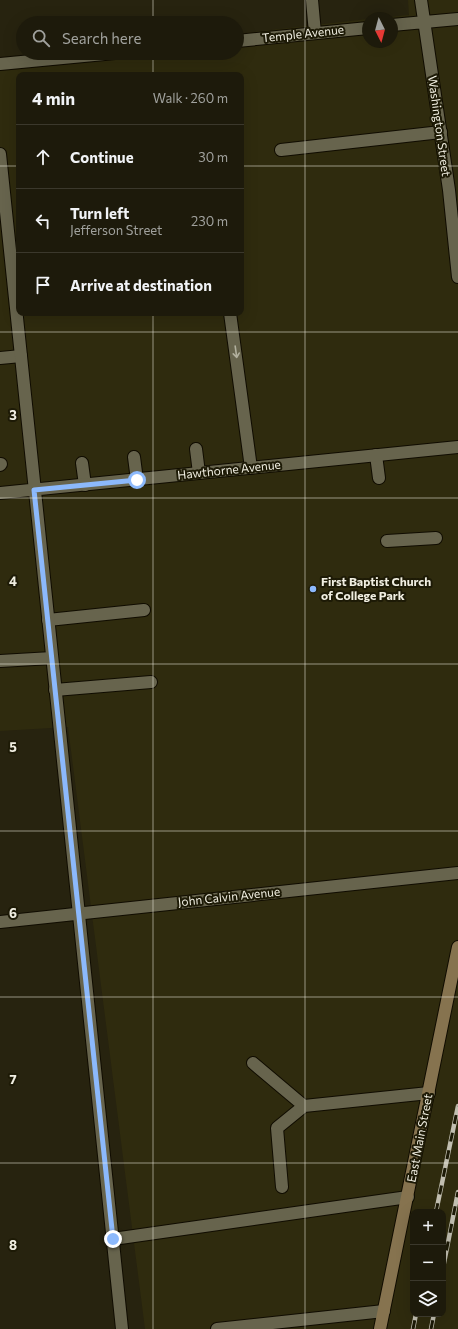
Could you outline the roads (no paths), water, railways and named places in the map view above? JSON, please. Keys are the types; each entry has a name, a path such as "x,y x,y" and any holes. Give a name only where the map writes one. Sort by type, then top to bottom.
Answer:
{"street":[{"path":"312,0 315,33"},
{"name":"Washington Street","path":"421,0 423,22 441,132 458,277"},
{"path":"398,24 458,19"},
{"name":"Temple Avenue","path":"244,40 362,29"},
{"path":"0,64 42,60"},
{"path":"281,150 441,132"},
{"path":"0,154 16,286"},
{"path":"18,316 20,356 122,1329"},
{"path":"230,316 251,468"},
{"path":"0,358 20,356"},
{"name":"Hawthorne Avenue","path":"0,494 458,447"},
{"path":"196,449 199,473"},
{"path":"376,455 379,478"},
{"path":"134,457 137,480"},
{"path":"82,463 85,485"},
{"path":"387,541 436,538"},
{"path":"48,620 144,610"},
{"path":"0,661 52,658"},
{"path":"55,690 151,682"},
{"name":"John Calvin Avenue","path":"0,922 458,873"},
{"name":"East Main Street","path":"380,1329 458,947"},
{"path":"253,1063 304,1106"},
{"path":"282,1187 277,1128 304,1106 429,1093"},
{"path":"113,1239 408,1197"},
{"path":"217,1329 384,1311"}],"railway":[{"path":"437,1209 458,1106"},
{"path":"446,1253 458,1192"},
{"path":"413,1329 415,1317"},
{"path":"431,1329 433,1317"}],"place":[{"name":"First Baptist Church of College Park","path":"313,589"}]}
